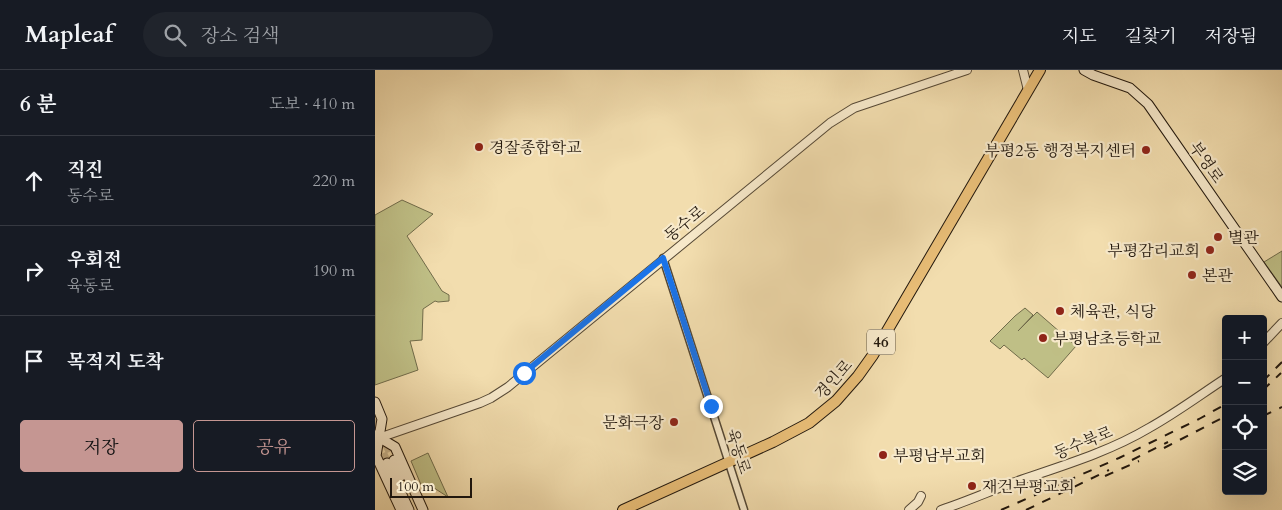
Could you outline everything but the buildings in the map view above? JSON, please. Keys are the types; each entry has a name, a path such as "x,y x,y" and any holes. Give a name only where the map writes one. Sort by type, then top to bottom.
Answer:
{"main road":[{"name":"경인로","path":"623,510 773,442 809,423 836,401 858,376 875,352 1040,70"},
{"name":"부영로","path":"1084,70 1130,88 1148,104 1282,297"},
{"path":"375,402 382,419 376,437 376,456 401,510"},
{"path":"376,437 395,447 423,510"},
{"path":"409,510 391,462 417,510"}],"street":[{"name":"동수로","path":"376,437 491,398 508,387 830,123 848,112 889,95 967,70"},
{"path":"1023,70 1029,90"},
{"name":"육동로","path":"663,258 743,510"},
{"path":"1267,339 1282,323"},
{"name":"동수북로","path":"941,510 1035,476 1131,437 1149,428 1222,381"},
{"path":"913,509 921,496"}],"green space":[{"path":"402,200 433,214 407,236 442,291 449,295 449,301 435,301 423,309 422,340 410,341 418,370 375,385 375,215"},
{"path":"1282,251 1282,287 1264,262"},
{"path":"1025,308 1033,315 1018,331 1037,312 1076,346 1048,378 1024,358 1022,360 1004,345 1000,349 990,341"},
{"path":"428,453 448,497 431,486 422,487 411,461"}],"tunnel":[{"path":"375,419 394,460"},
{"path":"377,441 387,463"}],"railway":[{"path":"1267,377 1282,362"},
{"path":"1267,386 1281,373"},
{"path":"1001,510 1119,458 1224,405"},
{"path":"1267,414 1282,407"},
{"path":"1164,448 1222,418"},
{"path":"1132,460 1168,442"},
{"path":"1105,476 1139,461"},
{"path":"1026,510 1109,470"},
{"path":"1027,488 1063,478"}],"place":[{"name":"경잘종합학교","path":"479,147"},
{"name":"부평2동 행정복지센터","path":"1146,150"},
{"name":"별관","path":"1218,237"},
{"name":"부평감리교회","path":"1210,250"},
{"name":"본관","path":"1192,275"},
{"name":"체육관, 식당","path":"1060,311"},
{"name":"부평남초등학교","path":"1043,338"},
{"name":"문화극장","path":"674,422"},
{"name":"부평남부교회","path":"883,455"},
{"name":"재건부평교회","path":"972,486"}],"route":[{"path":"524,373 663,258 711,406"}]}
